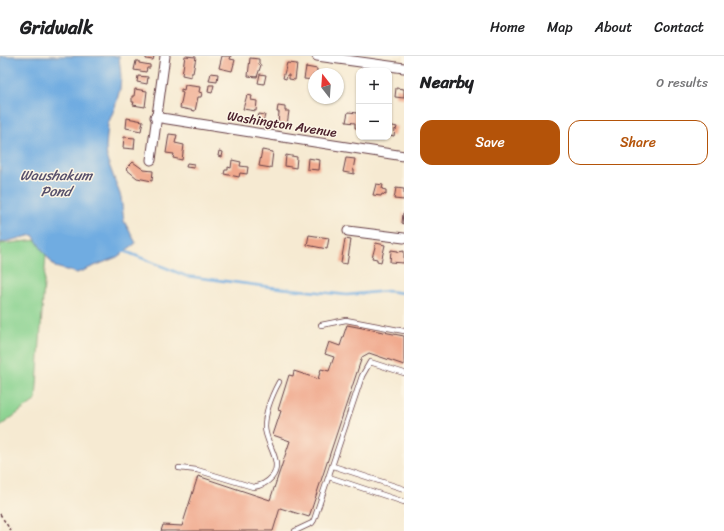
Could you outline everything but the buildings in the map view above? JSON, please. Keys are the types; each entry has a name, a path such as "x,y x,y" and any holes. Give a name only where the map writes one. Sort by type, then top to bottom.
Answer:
{"street":[{"path":"150,160 165,56"},
{"path":"317,56 345,58 404,68"},
{"name":"Washington Avenue","path":"155,117 404,156"},
{"path":"348,230 404,238"}],"lane":[{"path":"321,325 346,320 404,331"},
{"path":"295,531 313,522 362,376 370,362 404,373"},
{"path":"179,468 197,470 253,487 262,485 270,479 274,475 276,465 266,434 265,425 270,404 279,382"},
{"path":"333,466 404,489"},
{"path":"329,477 404,502"}],"path":[{"path":"0,514 10,531"}],"green space":[{"path":"47,239 36,400 0,426 0,244"}],"water":[{"name":"Waushakum Pond","path":"0,56 119,56 121,76 120,89 108,124 106,147 107,159 121,197 124,221 136,243 117,257 77,273 55,267 33,235 0,243"}],"waterway":[{"path":"122,250 186,276 347,295 387,291 404,293"}]}
